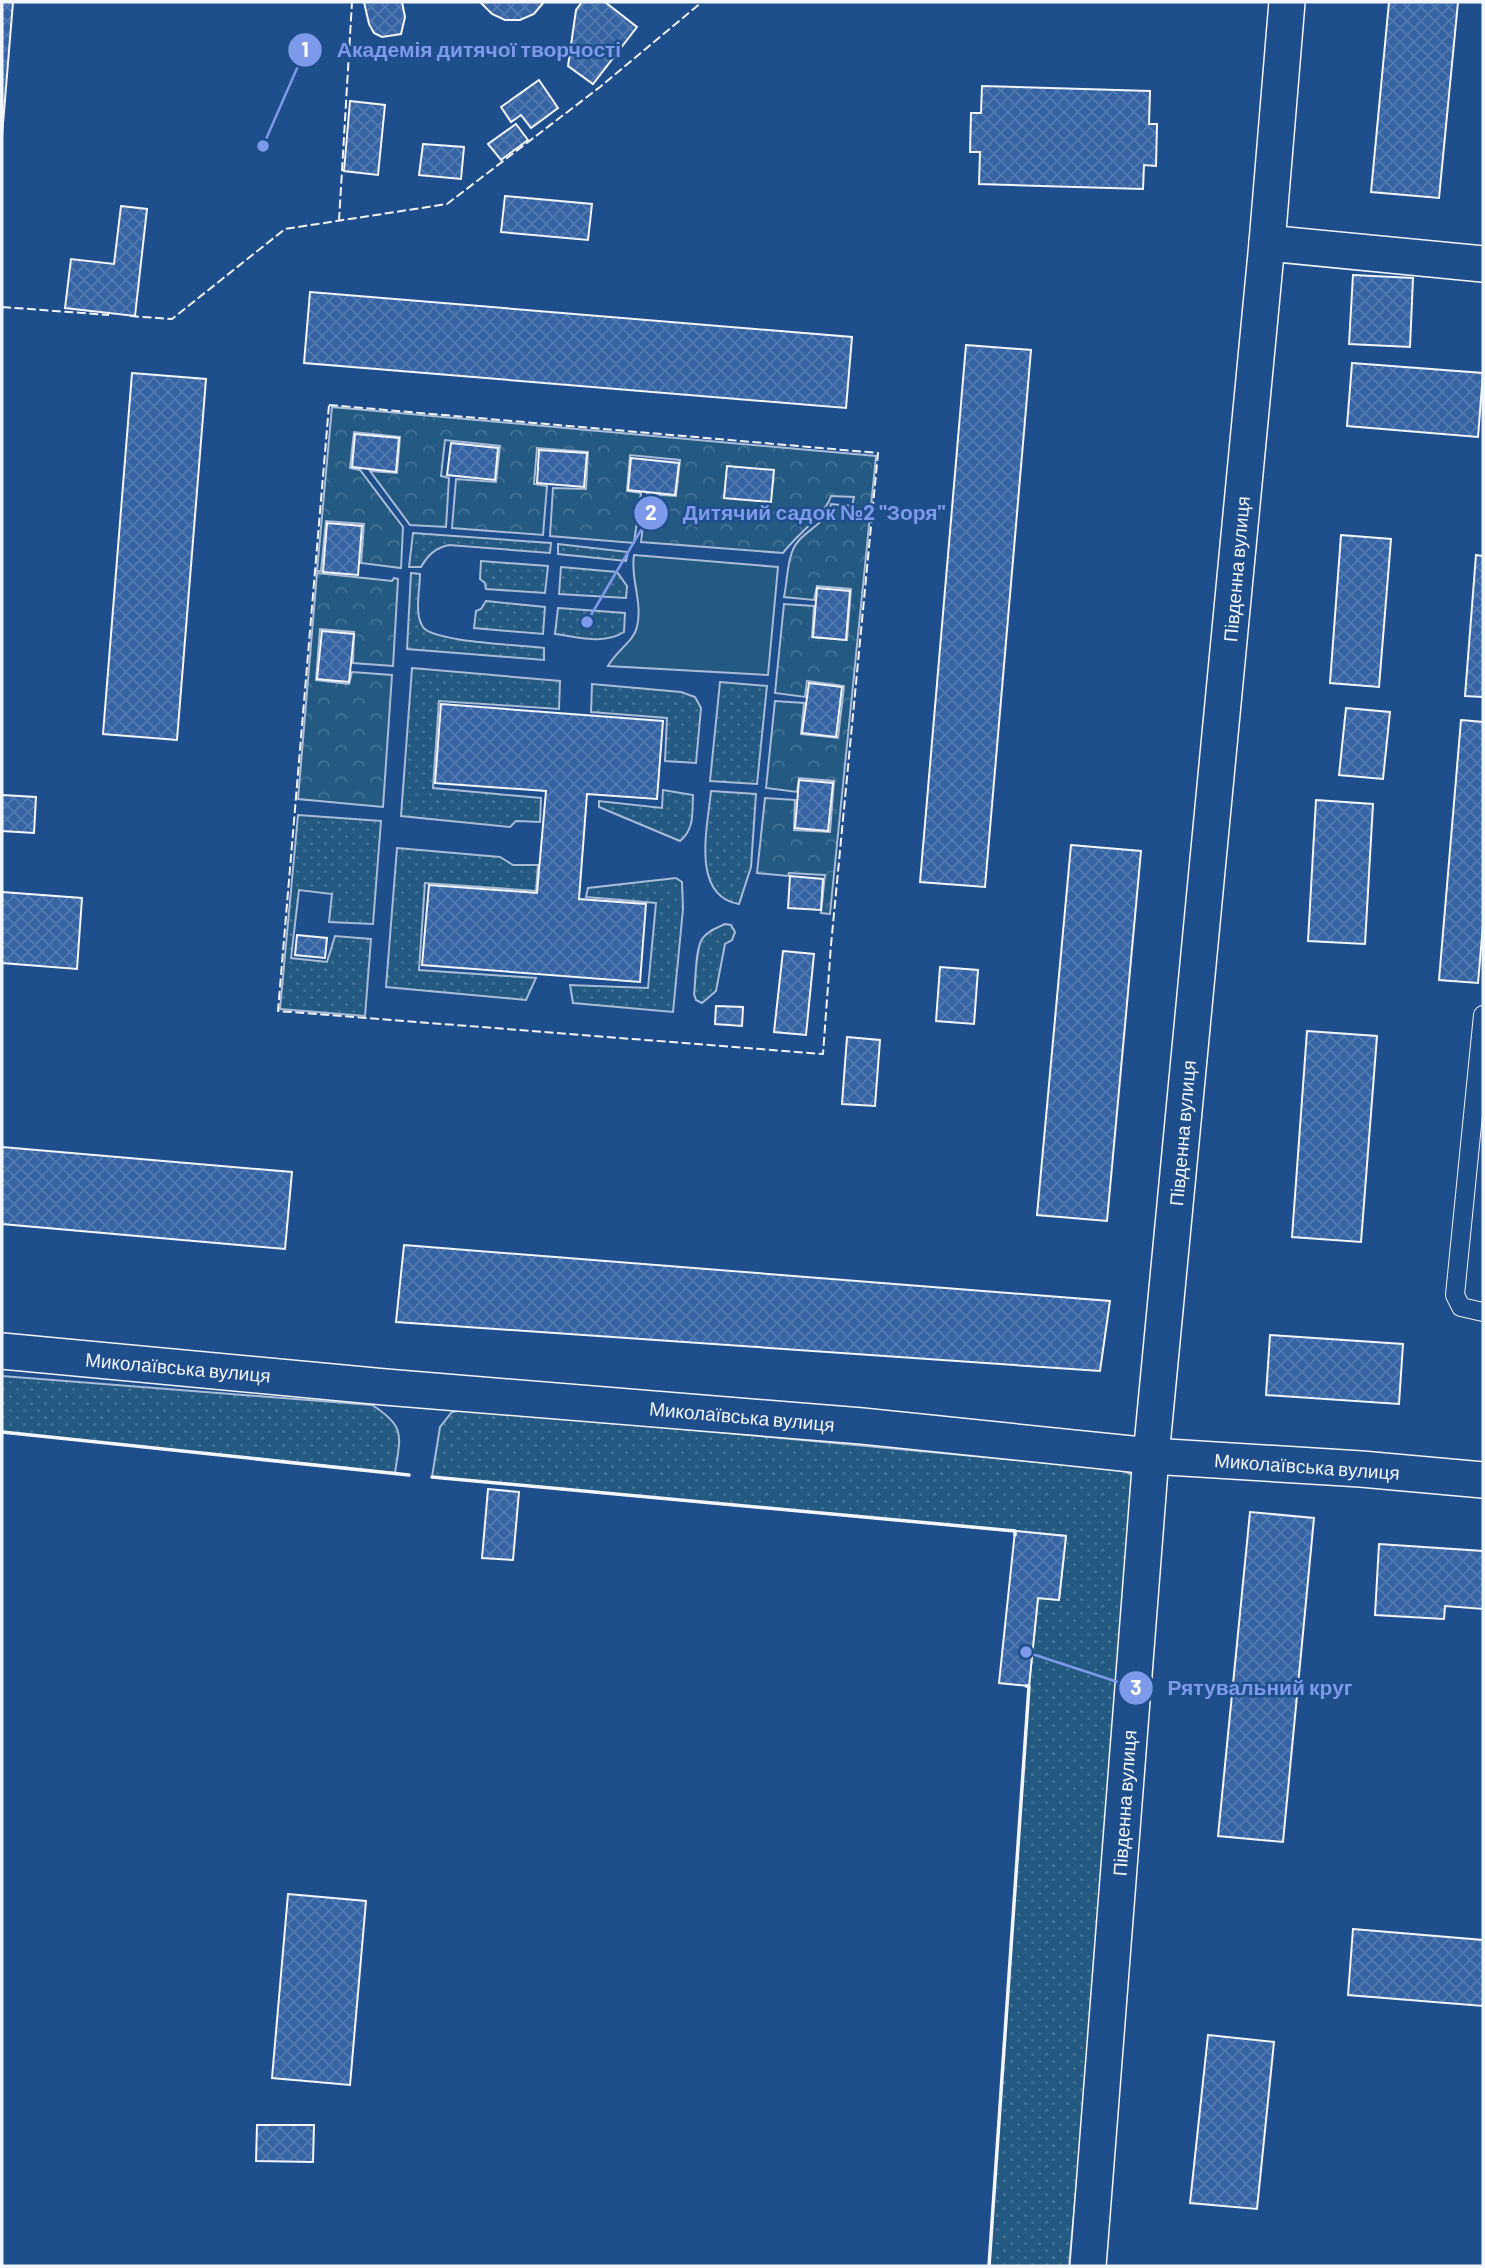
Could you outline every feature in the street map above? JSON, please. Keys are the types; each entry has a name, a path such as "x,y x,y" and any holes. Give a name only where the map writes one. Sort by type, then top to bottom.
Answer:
{"street":[{"name":"Південна вулиця","path":"1088,2266 1151,1456 1267,243 1287,2"},
{"path":"1267,243 1483,264"},
{"name":"Миколаївська вулиця","path":"2,1351 385,1387 862,1426 1151,1456 1362,1469 1483,1480"}],"lane":[{"path":"1483,1015 1455,1294 1461,1307 1483,1312"}],"green space":[{"path":"332,407 876,456 830,914 821,913 825,875 757,873 765,798 795,800 794,830 830,832 834,781 799,778 797,792 766,788 775,701 804,703 801,734 838,738 844,686 807,681 805,697 775,693 784,604 814,606 812,637 847,640 851,589 817,586 814,600 784,597 792,552 800,539 824,518 831,504 852,506 854,497 831,496 823,510 783,553 641,542 647,494 676,496 680,460 630,455 627,491 641,493 634,543 550,536 553,488 586,489 588,452 537,448 534,484 547,486 543,535 452,528 456,479 496,482 500,446 445,440 441,476 449,478 446,527 410,525 370,471 397,473 400,437 354,432 350,468 360,470 403,527 401,568 361,563 364,524 326,521 321,571 317,571"},
{"path":"413,533 551,543 550,553 449,545 432,553 421,567 409,567"},
{"path":"558,544 628,552 626,561 558,554"},
{"path":"634,555 778,567 768,675 608,666 637,627"},
{"path":"481,561 548,566 545,593 486,589 485,583 480,579"},
{"path":"561,567 617,572 627,586 626,598 559,594"},
{"path":"317,573 392,581 394,578 398,579 393,666 353,663 354,632 320,629 316,680 349,684 352,672 392,675 383,807 298,799"},
{"path":"411,573 420,574 420,622 430,632 479,642 544,648 544,660 407,649"},
{"path":"486,601 545,607 543,634 474,628 476,611 481,609"},
{"path":"558,608 625,613 624,632 599,639 555,634"},
{"path":"412,668 560,681 559,709 439,701 433,788 541,798 540,822 516,821 510,827 401,816"},
{"path":"720,682 767,686 757,784 710,781"},
{"path":"592,684 681,692 695,697 701,708 696,763 665,761 667,718 591,712"},
{"path":"663,790 693,795 690,826 680,841 599,807 599,801 662,808"},
{"path":"711,791 756,794 751,867 739,904 724,898 714,888 708,874 706,840"},
{"path":"298,815 381,821 373,924 329,922 332,894 299,890 291,958 327,962 335,936 371,939 365,1016 280,1009"},
{"path":"397,848 500,857 513,865 538,865 536,891 425,883 419,970 536,978 526,1000 386,987"},
{"path":"676,878 682,882 683,909 673,1012 573,1003 570,985 648,988 656,903 586,897 588,888"},
{"path":"725,924 731,925 735,932 732,940 725,944 716,991 702,1003 696,1000 694,994 700,944 712,930"},
{"path":"2,1376 372,1405 396,1427 399,1441 395,1473 2,1432"},
{"path":"469,1409 1122,1470 1134,1476 1142,1488 1069,2266 989,2266 1029,1686 1038,1598 1059,1600 1066,1536 432,1477 440,1427 452,1412"}],"building":[{"path":"2,2 13,2 2,136"},
{"path":"364,2 402,2 405,17 401,34 382,37 374,33"},
{"path":"480,2 544,2 534,14 520,20 505,20 492,14"},
{"path":"582,2 605,2 637,27 593,84 568,66 576,10"},
{"path":"1389,2 1458,2 1439,198 1371,192"},
{"path":"539,80 558,108 531,128 521,115 511,122 501,107"},
{"path":"982,86 1150,91 1149,124 1157,124 1156,166 1144,165 1143,189 979,184 980,152 970,152 971,113 981,113"},
{"path":"350,101 385,105 378,175 344,171"},
{"path":"516,124 528,140 501,160 488,144"},
{"path":"423,144 464,147 461,179 419,175"},
{"path":"505,196 592,204 588,240 501,232"},
{"path":"121,206 147,209 135,316 65,308 71,259 114,264"},
{"path":"1353,275 1413,278 1410,347 1349,344"},
{"path":"310,292 852,337 846,408 304,363"},
{"path":"966,345 1031,350 985,887 920,882"},
{"path":"1352,363 1483,373 1478,437 1347,426"},
{"path":"132,373 206,379 177,740 103,734"},
{"path":"355,434 399,438 396,472 352,467"},
{"path":"451,443 498,448 495,480 447,475"},
{"path":"539,450 587,453 584,487 537,483"},
{"path":"631,458 679,463 675,495 628,490"},
{"path":"727,466 774,470 771,502 724,498"},
{"path":"327,523 362,526 358,575 323,572"},
{"path":"1341,535 1391,539 1379,687 1330,683"},
{"path":"1476,555 1483,556 1483,697 1465,696"},
{"path":"817,588 850,591 846,640 813,637"},
{"path":"322,631 354,634 349,682 317,679"},
{"path":"809,683 842,687 836,737 802,733"},
{"path":"441,704 663,721 657,799 587,794 579,899 646,904 640,982 422,965 429,885 537,893 546,791 435,783"},
{"path":"1346,708 1390,712 1383,779 1339,775"},
{"path":"1461,720 1483,722 1483,925 1478,983 1439,980"},
{"path":"799,780 833,783 828,831 795,828"},
{"path":"2,795 36,797 34,833 2,831"},
{"path":"1316,800 1373,804 1365,944 1308,941"},
{"path":"1071,845 1141,851 1107,1221 1037,1215"},
{"path":"790,876 823,879 821,910 788,908"},
{"path":"2,892 82,898 77,969 2,963"},
{"path":"297,935 327,938 325,958 295,955"},
{"path":"783,951 814,954 806,1035 774,1032"},
{"path":"940,967 978,970 974,1024 936,1021"},
{"path":"716,1006 743,1007 742,1026 715,1024"},
{"path":"1307,1031 1377,1036 1361,1242 1292,1237"},
{"path":"847,1037 880,1040 875,1106 842,1104"},
{"path":"2,1147 292,1172 285,1249 2,1224"},
{"path":"404,1245 1110,1301 1100,1371 396,1322"},
{"path":"1270,1335 1403,1344 1399,1404 1266,1395"},
{"path":"488,1489 519,1492 513,1560 482,1558"},
{"path":"1250,1512 1314,1518 1283,1842 1218,1836"},
{"path":"1015,1531 1066,1536 1059,1600 1038,1598 1029,1686 999,1683"},
{"path":"1379,1544 1483,1551 1483,1609 1445,1606 1444,1619 1375,1615"},
{"path":"288,1894 366,1901 350,2085 272,2078"},
{"path":"1353,1929 1483,1940 1483,2006 1348,1995"},
{"path":"1208,2035 1274,2042 1257,2209 1190,2203"},
{"path":"257,2125 314,2125 313,2162 256,2161"}],"fence":[{"path":"339,221 352,2"},
{"path":"130,316 172,319 285,229 447,204 600,87 702,2"},
{"path":"2,307 109,315"},
{"path":"329,405 878,453 823,1054 278,1011 329,405"}],"wall":[{"path":"2,1432 409,1475"},
{"path":"432,1477 1015,1531 1015,1535"},
{"path":"989,2266 1029,1686 1026,1686"}],"place":[{"name":"Академія дитячої творчості","path":"263,146"},
{"name":"Дитячий садок №2 \"Зоря\"","path":"587,622"},
{"name":"Рятувальний круг","path":"1026,1652"}]}
